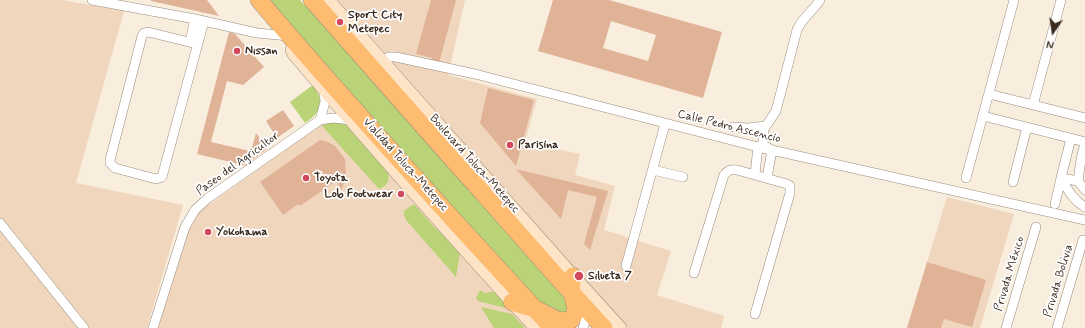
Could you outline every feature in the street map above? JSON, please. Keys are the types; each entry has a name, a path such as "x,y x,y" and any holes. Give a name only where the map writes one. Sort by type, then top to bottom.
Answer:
{"highway":[{"name":"Vialidad Toluca-Metepec","path":"259,0 461,236 508,276 536,309"},
{"path":"312,0 377,64 460,169 482,182 568,280 593,323"},
{"path":"508,276 526,292 552,323"},
{"path":"552,323 571,320 575,314 576,309 568,280"},
{"path":"512,302 536,309 552,323"}],"main road":[{"path":"328,0 377,64"},
{"path":"290,37 294,54 324,90 422,203 461,236 512,302 536,328"},
{"path":"568,280 620,328"}],"street":[{"path":"92,0 200,20 257,33 290,37"},
{"path":"755,174 765,126 776,111 797,30 800,23 815,8 820,0"},
{"path":"966,178 1014,0"},
{"path":"1033,105 1061,0"},
{"path":"194,43 148,32 142,36 110,160 110,163 114,168 156,179 162,177 164,174 200,20"},
{"name":"Calle Pedro Ascencio","path":"377,64 389,58 396,57 475,74 665,124 760,145 772,150 1085,220"},
{"path":"324,90 325,102 320,120 333,118 351,120"},
{"path":"989,94 1085,118"},
{"path":"983,116 1085,142 1078,181"},
{"name":"Paseo del Agricultor","path":"154,328 185,227 195,210 208,198 320,120"},
{"path":"626,266 665,124"},
{"path":"734,127 748,128 765,126"},
{"path":"1013,182 1027,127"},
{"path":"1056,204 1071,138"},
{"path":"767,178 772,150"},
{"path":"694,273 724,175 727,171 731,169 755,174 790,186 791,189 755,314"},
{"path":"653,170 684,177"},
{"path":"1062,178 1078,181 1085,190"},
{"path":"1062,178 1071,196 1085,207"},
{"path":"0,223 84,328"},
{"name":"Privada México","path":"1006,328 1036,227"},
{"name":"Privada Bolivia","path":"1057,328 1083,240"}],"shaded area":[{"path":"0,0 62,0 124,11 76,183 183,205 147,328 0,328"},
{"path":"338,0 465,0 448,75 537,99 525,142 580,154 575,175 615,186 604,230 671,251 657,295 724,316 721,328 628,328"},
{"path":"341,119 532,328 158,328 186,234 197,213 328,120"},
{"path":"947,197 1014,214 980,328 907,328"}],"green space":[{"path":"269,0 300,0 572,303 566,317 545,308 436,193"},
{"path":"313,85 319,97 320,106 315,115 305,123 290,102"},
{"path":"344,122 388,173 388,181 382,188 379,189 322,126 327,123"},
{"path":"412,205 415,205 433,226 454,243 460,252 456,277 406,220 404,211"},
{"path":"480,290 484,293 498,291 499,293 497,295 509,309 478,301 476,298"},
{"path":"481,307 512,314 525,328 494,328"}],"building":[{"path":"207,0 219,16 151,1"},
{"path":"431,0 456,0 439,63 431,61 432,58 416,54"},
{"path":"553,0 609,0 722,32 703,98 538,51","holes":["611,21 656,35 648,61 603,48"]},
{"path":"229,32 235,34 264,67 243,85 227,81 211,142 250,151 247,166 197,154"},
{"name":"Parisina","path":"488,88 534,100 516,166 480,123"},
{"path":"283,110 294,126 277,138 266,121"},
{"path":"256,133 267,149 248,163"},
{"name":"Toyota","path":"320,140 335,146 345,159 346,174 343,186 341,189 336,181 300,206 298,204 283,215 260,182"},
{"path":"516,169 608,191 590,250 584,244 597,197 568,190 561,219"},
{"name":"Yokohama","path":"209,227 214,233 207,238 203,233"},
{"path":"927,262 986,280 972,327 944,319 941,328 907,328"}],"place":[{"name":"Sport City Metepec","path":"340,22"},
{"name":"Nissan","path":"237,51"},
{"name":"Parisina","path":"510,145"},
{"name":"Toyota","path":"306,178"},
{"name":"Lob Footwear","path":"401,194"},
{"name":"Yokohama","path":"208,232"},
{"name":"Silueta 7","path":"579,276"}]}
